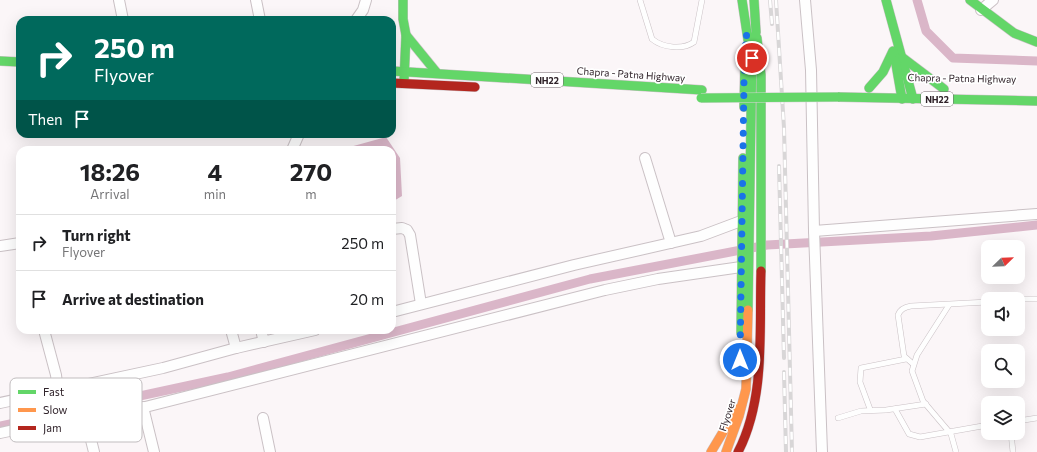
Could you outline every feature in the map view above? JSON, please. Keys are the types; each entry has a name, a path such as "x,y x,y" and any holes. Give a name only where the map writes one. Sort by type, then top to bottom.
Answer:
{"main road":[{"path":"403,0 402,19 406,35 404,84"},
{"path":"711,452 732,417 738,397 740,372 741,221 746,34 742,0"},
{"path":"738,452 743,439 757,385 762,257 761,75 754,0"},
{"path":"886,0 893,30 913,88 913,99"},
{"path":"970,0 981,10 1014,33 1037,42"},
{"path":"396,33 402,19"},
{"path":"893,30 892,88 902,99"},
{"name":"Flyover","path":"727,452 736,430 744,400 747,379 752,50 756,32"},
{"name":"Flyover","path":"746,34 752,50"},
{"path":"406,35 437,73"},
{"path":"868,88 883,72 893,51"},
{"name":"Chapra - Patna Highway","path":"903,58 948,89 931,89"},
{"path":"0,61 16,62"},
{"name":"Chapra - Patna Highway","path":"396,69 405,71 701,94"},
{"path":"396,83 482,87"},
{"name":"Chapra - Patna Highway","path":"838,92 868,88 913,88"},
{"name":"Chapra - Patna Highway","path":"561,91 701,94"},
{"name":"NH22","path":"701,94 838,92 902,99 1037,101"}],"street":[{"path":"119,0 122,16"},
{"path":"256,0 259,16"},
{"path":"359,16 363,10 366,0"},
{"path":"805,0 811,70 814,231 822,452"},
{"path":"981,10 993,0"},
{"path":"645,158 671,243"},
{"path":"814,231 1037,214"},
{"path":"396,311 574,265 701,236 741,221"},
{"path":"396,229 402,228 408,230 410,235 421,304"},
{"path":"0,242 16,243"},
{"path":"154,452 143,407 605,290 741,264"},
{"path":"45,334 56,378"},
{"path":"231,334 236,348"},
{"path":"262,334 264,342"},
{"path":"119,378 163,368 236,348 298,334"},
{"path":"0,403 10,401"},
{"path":"263,418 270,452"},
{"path":"0,434 10,431"},
{"path":"92,442 94,452"}],"lane":[{"path":"640,0 652,39 663,45 679,47 686,47 694,42 702,0"},
{"path":"1025,300 1037,299"},
{"path":"913,364 906,359 903,349 898,315 899,312 904,308 911,306 981,303"},
{"path":"950,305 913,364 914,379 926,404 949,431 956,452"},
{"path":"870,409 860,382 861,368 906,359"},
{"path":"838,418 870,409 895,409 926,404"},
{"path":"895,409 909,434 920,438 949,431 981,426"},
{"path":"1025,420 1037,418"},
{"path":"1012,440 1013,452"}],"shaded area":[{"path":"387,138 392,146 353,146"},
{"path":"396,152 400,158 402,196 396,200"}],"waterway":[{"path":"917,0 926,31 953,58 1037,61"},
{"path":"396,332 590,279 767,245 931,236 1037,225"},
{"path":"142,395 228,377 387,334"},
{"path":"0,426 10,424"}],"railway":[{"path":"770,0 772,24"},
{"path":"776,0 784,128 792,452"},
{"path":"779,166 784,358"},
{"path":"784,372 786,452"}],"traffic: fast":[{"path":"403,0 403,19 406,35 404,81"},
{"path":"742,0 748,40"},
{"path":"748,310 752,50 756,32 754,0"},
{"path":"886,0 913,99"},
{"path":"970,0 1014,33 1037,42"},
{"path":"406,35 437,73"},
{"path":"757,38 761,75 761,271"},
{"path":"869,88 883,72 893,51"},
{"path":"894,53 902,99"},
{"path":"903,58 944,89"},
{"path":"744,107 745,60"},
{"path":"0,61 16,62"},
{"path":"396,71 702,90"},
{"path":"838,97 1037,101"},
{"path":"701,98 838,97"},
{"path":"741,333 743,158"}],"traffic: slow":[{"path":"726,452 739,416 746,389 748,310"},
{"path":"711,452 732,417 735,408"}],"traffic: jam":[{"path":"396,83 475,87"},
{"path":"738,452 747,431 757,387 760,340 761,271"}],"route":[{"path":"740,360 741,221 746,34 752,50 752,58"}]}
